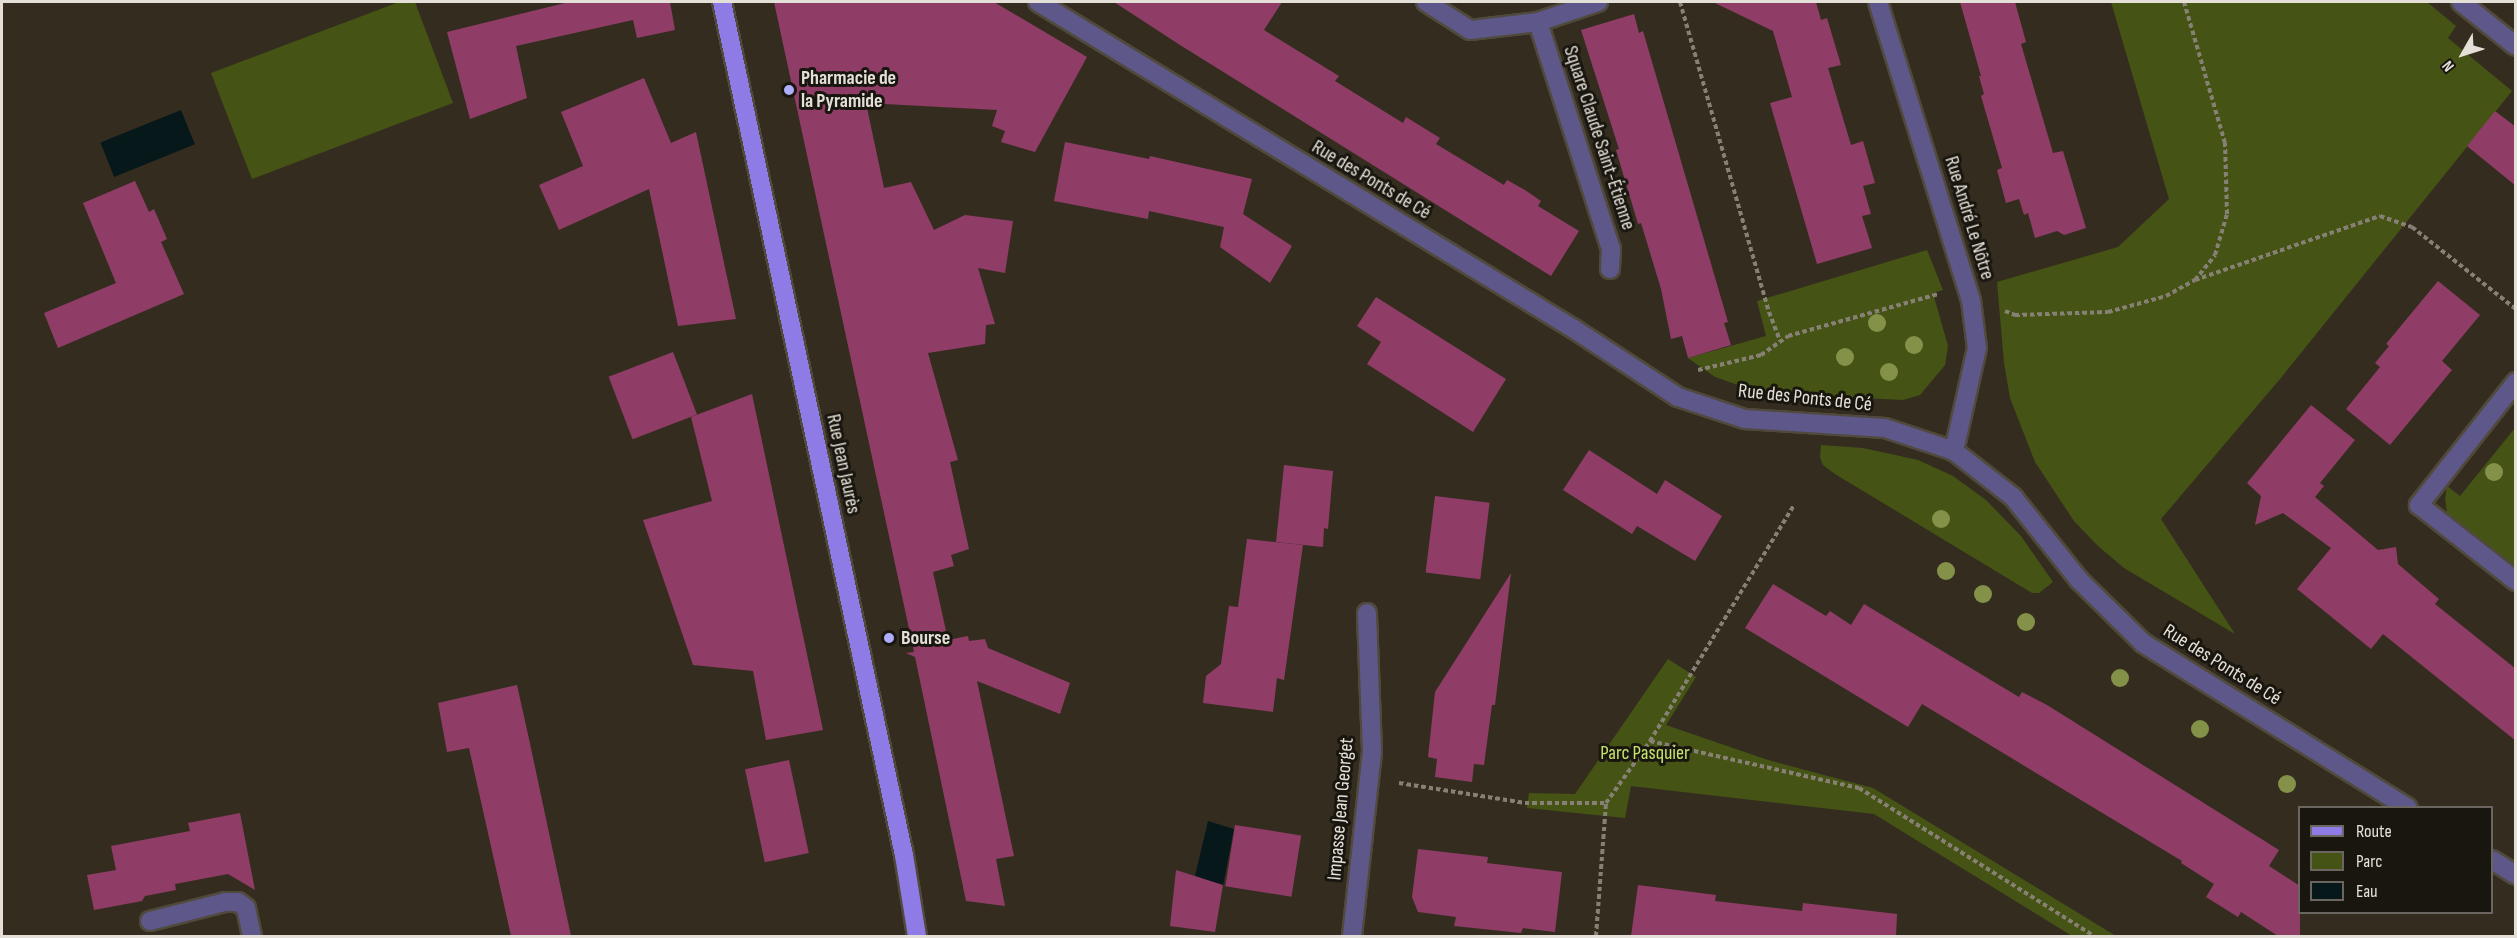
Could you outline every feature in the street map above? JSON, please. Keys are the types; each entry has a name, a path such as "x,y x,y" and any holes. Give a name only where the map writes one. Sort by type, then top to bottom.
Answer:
{"main road":[{"name":"Rue Jean Jaurès","path":"722,2 904,855 917,936"}],"street":[{"name":"Rue des Ponts de Cé","path":"1038,2 1574,329 1678,397 1745,419 1885,428 1954,451 2013,497 2079,580 2143,643 2406,806"},
{"path":"1426,2 1470,30 1538,22 1598,2"},
{"name":"Rue André Le Nôtre","path":"1878,2 1971,300 1977,348 1954,451"},
{"path":"2461,2 2516,46"},
{"name":"Square Claude Saint-Étienne","path":"1538,22 1611,249 1610,269"},
{"path":"2516,382 2419,505 2516,580"},
{"name":"Impasse Jean Georget","path":"1352,936 1372,752 1366,613"},
{"path":"2493,861 2516,875"},
{"path":"150,921 225,902 238,902 246,908 252,936"}],"path":[{"path":"1680,2 1766,301 1780,341"},
{"path":"2184,2 2225,142 2227,214 2215,255 2194,280"},
{"path":"2000,309 2015,315 2108,312 2166,296 2194,280 2380,216 2412,227 2516,309"},
{"path":"1691,371 1761,355 1788,336 1940,294 1942,300"},
{"path":"1596,936 1606,802 1650,741 1794,505"},
{"path":"1650,741 1858,788 2094,936"},
{"path":"1369,778 1525,803 1606,802"}],"green space":[{"path":"399,2 415,2 453,103 252,179 211,73"},
{"path":"2111,2 2427,2 2456,26 2448,38 2512,91 2280,379 2161,519 2235,634 2124,568 2074,521 2035,462 2010,398 2004,363 1997,282 2118,247 2169,199"},
{"path":"1927,250 1943,290 1933,293 1948,346 1945,365 1920,395 1903,400 1761,393 1715,377 1688,358 1766,336 1757,301"},
{"path":"2515,428 2515,575 2455,527 2447,513 2445,499 2447,486 2460,496"},
{"path":"1821,445 1863,448 1918,460 1953,476 1986,500 2021,536 2053,582 2039,593 2032,593 1835,474 1823,465 1820,457"},
{"name":"Parc Pasquier","path":"1668,659 1696,677 1666,725 1768,760 1873,788 2116,936 2072,936 1874,814 1631,786 1625,818 1527,808 1529,793 1575,794"}],"water":[{"path":"181,110 195,144 114,177 100,143"},
{"path":"1208,821 1234,829 1223,886 1195,876"}],"building":[{"path":"569,2 670,2 675,30 637,38 633,20 516,46 527,98 470,119 447,32"},
{"path":"774,2 994,2 1087,57 1035,152 1001,142 1005,131 992,126 997,110 866,103 884,188 911,182 934,230 965,215 1013,221 1005,273 978,268 995,324 986,325 985,344 928,353 958,460 950,462 969,549 951,555 954,566 933,572 948,640 968,636 969,641 985,639 988,648 1070,683 1060,714 977,681 1014,856 996,859 1005,906 966,901 915,657 906,653 914,652"},
{"path":"1114,2 1282,2 1264,30 1339,76 1335,81 1403,123 1406,117 1440,138 1436,144 1504,185 1507,180 1525,190 1541,201 1538,206 1579,231 1551,276"},
{"path":"1713,2 1816,2 1821,20 1827,18 1841,65 1828,68 1851,145 1863,141 1875,183 1863,186 1871,214 1862,216 1872,248 1817,264 1770,103 1792,97 1773,31"},
{"path":"1960,2 2015,2 2026,42 2021,44 2053,153 2063,151 2086,228 2064,235 2057,231 2035,238 2028,213 2024,215 2019,199 2006,203 1997,170 2002,168 1981,96 1984,94 1979,76 1981,76"},
{"path":"1634,14 1639,33 1643,31 1728,322 1724,323 1731,345 1688,358 1682,336 1671,339 1661,289 1641,223 1638,224 1616,150 1619,149 1581,30"},
{"path":"644,78 671,143 696,132 736,319 678,326 649,189 559,230 539,185 583,166 561,112"},
{"path":"2495,111 2516,127 2516,186 2467,146"},
{"path":"1065,142 1149,159 1150,156 1252,179 1243,214 1292,246 1270,283 1220,247 1224,227 1149,211 1148,219 1054,201"},
{"path":"135,181 149,212 154,209 167,239 161,242 184,294 58,348 44,313 116,283 83,203"},
{"path":"2438,281 2480,315 2442,361 2452,370 2390,445 2346,409 2380,367 2375,363 2389,346 2386,344"},
{"path":"1376,297 1506,379 1473,432 1367,364 1381,342 1357,326"},
{"path":"673,352 697,415 633,439 609,377"},
{"path":"752,394 823,730 766,740 753,671 693,665 643,520 712,501 691,417"},
{"path":"2311,405 2355,440 2320,483 2324,486 2315,497 2378,550 2396,547 2398,564 2439,599 2435,604 2516,669 2516,741 2383,634 2371,649 2297,589 2331,548 2283,513 2255,525 2261,496 2247,483"},
{"path":"1589,450 1657,494 1665,480 1722,516 1695,561 1637,526 1632,534 1563,490"},
{"path":"1284,465 1333,471 1328,529 1324,528 1323,547 1276,542"},
{"path":"1435,496 1490,503 1480,579 1426,572"},
{"path":"1247,539 1303,545 1284,680 1277,678 1273,712 1203,703 1206,676 1221,664 1229,606 1238,607"},
{"path":"1511,573 1495,705 1492,705 1484,765 1474,764 1472,782 1435,777 1437,759 1428,757 1435,692"},
{"path":"1773,584 1826,616 1830,611 1851,625 1864,604 2019,697 2022,692 2047,705 2279,850 2269,866 2298,885 2300,936 2278,936 2241,912 2238,917 2206,897 2214,884 2181,863 2182,861 1922,704 1908,727 1745,628"},
{"path":"517,685 571,936 511,936 469,748 447,752 438,703"},
{"path":"789,760 809,853 765,862 745,769"},
{"path":"240,813 255,890 228,874 175,884 176,890 145,896 142,901 94,910 87,875 116,870 111,846 190,831 188,823"},
{"path":"1235,825 1301,835 1291,897 1225,886"},
{"path":"1418,849 1488,857 1487,863 1562,872 1555,932 1523,928 1521,933 1454,926 1456,917 1418,912 1412,897"},
{"path":"1176,870 1223,885 1215,932 1170,926"},
{"path":"1638,885 1716,895 1715,901 1802,911 1803,903 1897,914 1896,936 1631,936"}],"place":[{"name":"Pharmacie de la Pyramide","path":"789,90"},
{"name":"Bourse","path":"889,638"}]}
